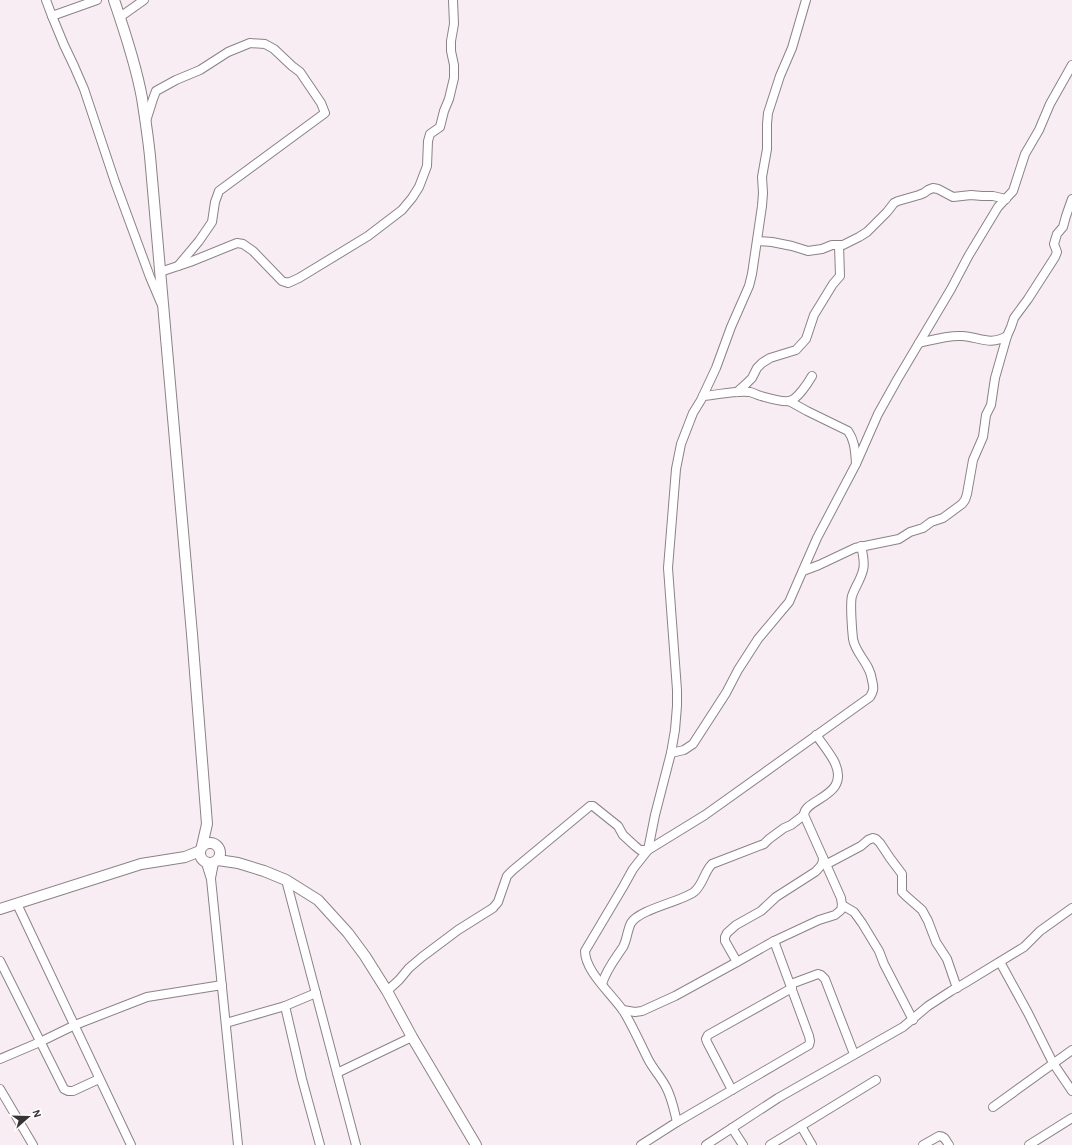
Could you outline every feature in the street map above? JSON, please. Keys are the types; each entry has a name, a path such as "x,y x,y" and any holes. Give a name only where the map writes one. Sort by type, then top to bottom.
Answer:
{"main road":[{"path":"114,0 137,76 146,122 150,156 210,855"},
{"path":"0,909 141,864 185,857 210,855 264,871 286,880 318,900 348,933 365,956 387,991 412,1037 476,1145"}],"street":[{"path":"46,0 84,89 120,197 150,278 163,306"},
{"path":"52,16 97,0"},
{"path":"120,17 144,0"},
{"path":"160,272 237,244 243,244 253,251 282,281 288,283 299,278 368,236 402,210 419,187 424,175 430,134 440,127 452,90 454,78 454,66 451,51 454,24 453,0"},
{"path":"648,850 655,815 671,753 676,718 677,690 668,568 676,468 680,444 693,413 716,368 734,320 749,286 762,206 762,177 767,148 768,113 780,76 792,48 806,0"},
{"path":"146,122 152,99 156,91 176,80 200,70 228,52 250,43 265,44 274,49 300,72 321,103 324,113 219,191 215,202 212,222 178,266"},
{"path":"671,753 684,750 693,744 726,693 738,670 758,639 789,602 817,538 856,464 878,414 998,207 1013,191 1025,154 1039,130 1050,104 1072,65"},
{"path":"757,241 772,242 808,251 822,249 832,245 844,245 867,232 894,203 919,195 933,188 938,189 952,197 971,194 1006,199"},
{"path":"803,571 861,546 899,539 910,532 923,528 931,522 948,516 965,500 973,460 983,437 986,415 991,405 995,378 1007,336 1014,318 1055,257 1057,252 1054,244 1057,234 1063,227 1072,199"},
{"path":"737,392 752,378 757,368 762,363 770,358 796,350 806,339 814,315 840,276 839,245"},
{"path":"919,343 962,336 995,341 1007,336"},
{"path":"789,401 795,398 812,376"},
{"path":"703,396 751,392 761,396 789,401 848,431 852,437 854,445 856,464"},
{"path":"678,1122 666,1087 648,1060 635,1030 623,1010 590,969 586,960 585,951 633,869 648,850 705,815 816,734 870,697 874,690 871,673 867,664 858,653 853,640 852,596 863,572 864,564 861,546"},
{"path":"623,1010 635,1012 642,1011 675,996 774,941 819,920 835,915 841,910 841,898 804,815 806,808 830,793 835,786 837,779 834,762 816,734"},
{"path":"387,991 422,957 458,930 493,908 498,902 507,876 512,870 590,806 593,806 618,826 623,835 640,850 648,850"},
{"path":"602,984 612,961 624,944 632,922 639,916 692,893 699,888 707,869 712,864 764,844 784,828 791,825 804,815"},
{"path":"737,962 725,941 727,933 736,925 761,912 776,897 814,872 825,861 860,846 873,838 880,843 902,874 902,892 922,910 936,942 947,960 957,988"},
{"path":"210,855 211,879 238,1145"},
{"path":"286,880 356,1145"},
{"path":"17,904 131,1145"},
{"path":"842,905 854,912 862,923 879,951 912,1020"},
{"path":"706,1145 778,1098 903,1027 928,1006 1024,947 1040,931 1072,908"},
{"path":"641,1145 809,1045 809,1036 774,941"},
{"path":"0,962 64,1089 68,1092 73,1091 100,1079"},
{"path":"1000,962 1028,1013 1053,1064 1072,1091"},
{"path":"732,1090 706,1042 708,1035 791,986 818,974 825,978 854,1054"},
{"path":"0,1059 75,1025 147,996 222,985"},
{"path":"226,1023 285,1006 316,993"},
{"path":"285,1006 302,1079 320,1145"},
{"path":"337,1073 412,1037"},
{"path":"993,1107 1072,1050"},
{"path":"770,1145 876,1080"},
{"path":"0,1089 33,1145"},
{"path":"1029,1145 1072,1118"},
{"path":"801,1126 812,1145"},
{"path":"732,1128 743,1145"},
{"path":"923,1145 939,1136 942,1136 949,1145"}]}
